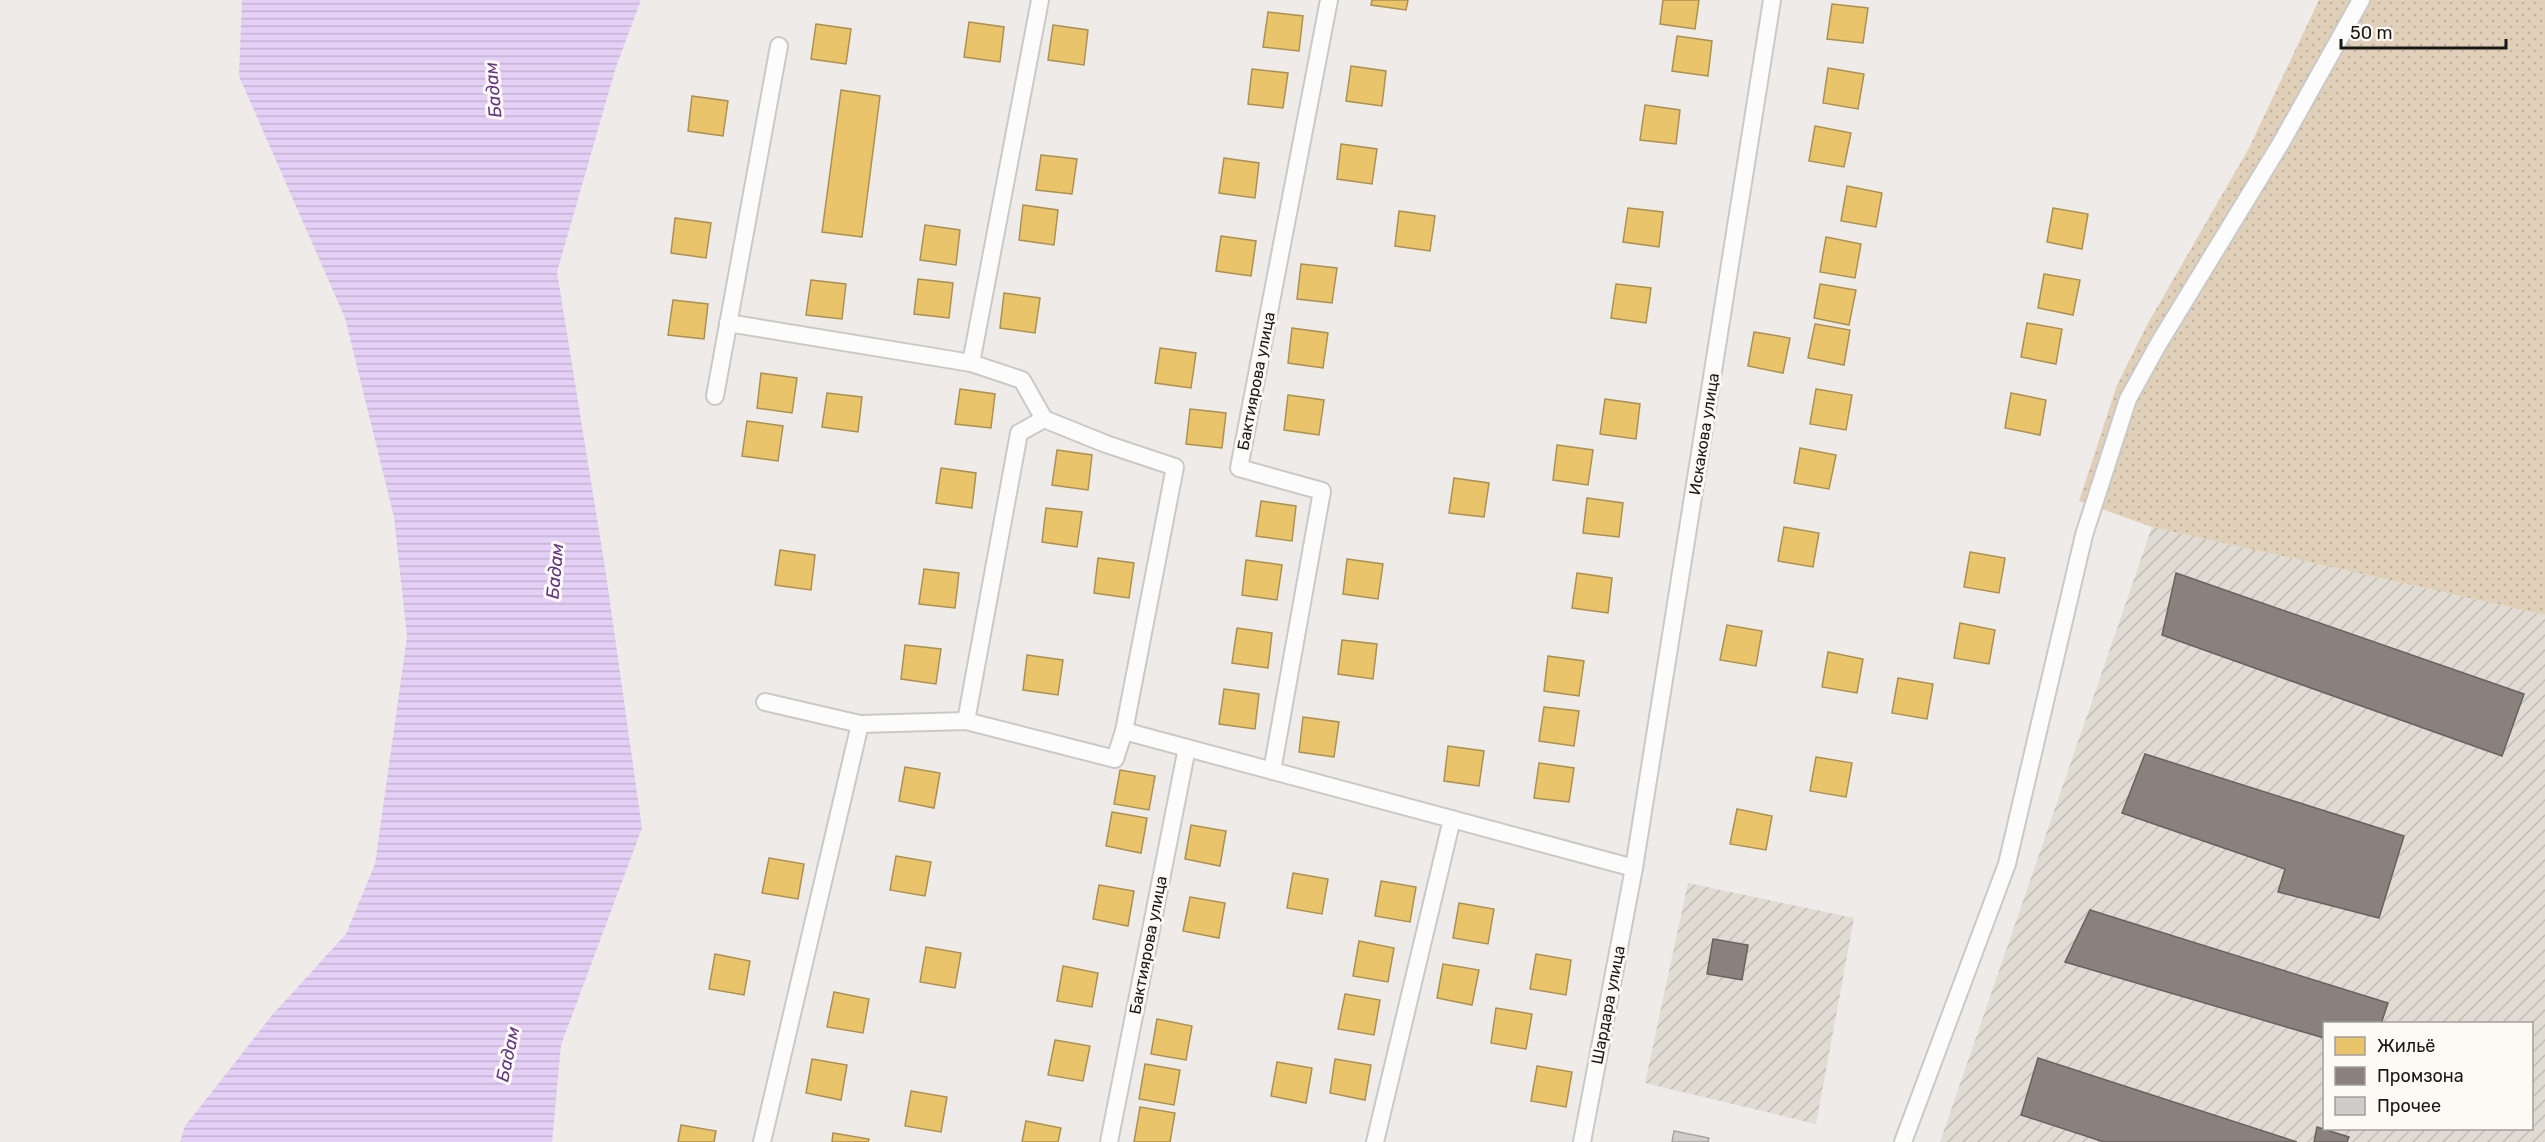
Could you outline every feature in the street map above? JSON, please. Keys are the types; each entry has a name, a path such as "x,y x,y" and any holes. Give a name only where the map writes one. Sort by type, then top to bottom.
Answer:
{"street":[{"path":"971,363 1040,0"},
{"name":"Бактиярова улица","path":"1272,771 1322,491 1239,468 1329,0"},
{"name":"Искакова улица","path":"1634,868 1772,0"},
{"path":"1903,1142 2007,864 2084,535 2128,399 2159,343 2281,143 2361,0"},
{"path":"715,396 779,46"},
{"path":"728,323 971,363 1022,380 1044,419 1106,444 1175,467 1124,731 1115,759 966,721 860,724 765,702"},
{"path":"966,721 1019,433 1044,419"},
{"path":"762,1142 860,724"},
{"path":"1124,731 1634,868"},
{"name":"Бактиярова улица","path":"1109,1142 1187,748"},
{"path":"1375,1142 1452,819"},
{"name":"Шардара улица","path":"1582,1142 1634,868"}],"shaded area":[{"path":"2319,0 2545,0 2545,615 2152,527 2079,501 2117,385 2147,325 2249,148"},
{"path":"2152,527 2545,615 2545,1142 1940,1142"},
{"path":"1688,883 1854,918 1816,1124 1645,1083"}],"water":[{"name":"Бадам","path":"242,0 641,0 616,67 557,272 606,574 642,828 561,1045 552,1142 180,1142 185,1126 273,1014 346,934 375,864 407,637 394,517 345,318 239,76"}],"building: Жильё":[{"path":"1372,0 1408,0 1406,10 1371,5"},
{"path":"1663,0 1699,0 1695,29 1660,24"},
{"path":"1832,4 1868,8 1863,43 1827,39"},
{"path":"1268,12 1303,16 1299,51 1263,47"},
{"path":"969,22 1004,27 1000,62 964,57"},
{"path":"816,24 851,29 846,64 811,59"},
{"path":"1053,25 1088,30 1084,65 1048,60"},
{"path":"1677,36 1712,41 1708,76 1672,71"},
{"path":"1351,66 1386,71 1382,106 1346,101"},
{"path":"1828,68 1864,74 1858,109 1823,103"},
{"path":"1252,69 1288,73 1283,108 1248,104"},
{"path":"841,90 880,96 862,237 822,232"},
{"path":"692,96 728,101 723,136 688,131"},
{"path":"1645,105 1680,110 1676,144 1640,140"},
{"path":"1815,126 1851,133 1844,167 1809,161"},
{"path":"1341,144 1377,149 1372,184 1337,179"},
{"path":"1041,155 1077,159 1072,194 1036,190"},
{"path":"1224,158 1259,163 1255,198 1219,193"},
{"path":"1847,186 1882,193 1876,227 1841,221"},
{"path":"1023,205 1058,210 1054,245 1019,240"},
{"path":"1628,208 1663,212 1659,247 1623,242"},
{"path":"2053,208 2088,214 2082,249 2047,242"},
{"path":"1399,211 1435,216 1430,251 1395,246"},
{"path":"675,218 711,223 706,258 671,253"},
{"path":"925,225 960,230 956,265 920,260"},
{"path":"1221,236 1256,241 1251,276 1216,271"},
{"path":"1826,237 1861,244 1855,278 1820,272"},
{"path":"1301,264 1337,268 1332,303 1297,299"},
{"path":"2044,274 2080,280 2073,315 2038,308"},
{"path":"918,279 953,283 949,318 914,314"},
{"path":"811,280 846,284 842,319 806,315"},
{"path":"1616,284 1651,288 1646,323 1611,318"},
{"path":"1820,284 1856,290 1849,325 1814,318"},
{"path":"1004,293 1040,298 1035,333 1000,328"},
{"path":"673,300 708,304 704,339 668,335"},
{"path":"2027,323 2062,329 2056,364 2021,357"},
{"path":"1815,324 1850,330 1844,365 1808,358"},
{"path":"1292,328 1328,333 1323,368 1288,363"},
{"path":"1754,332 1790,338 1783,373 1748,366"},
{"path":"1160,348 1196,353 1191,388 1155,383"},
{"path":"761,373 797,378 792,413 757,408"},
{"path":"960,389 995,394 991,428 955,424"},
{"path":"1816,389 1852,395 1846,430 1810,424"},
{"path":"827,393 862,397 858,432 822,427"},
{"path":"2011,393 2046,400 2040,435 2005,428"},
{"path":"1288,395 1324,400 1319,435 1284,430"},
{"path":"1605,399 1640,404 1636,439 1600,434"},
{"path":"1190,409 1226,413 1222,448 1186,444"},
{"path":"747,421 783,426 778,461 742,456"},
{"path":"1557,445 1593,450 1588,485 1553,480"},
{"path":"1800,448 1836,455 1829,489 1794,483"},
{"path":"1057,450 1092,455 1088,490 1052,485"},
{"path":"941,468 976,473 972,508 936,503"},
{"path":"1454,478 1489,483 1484,517 1449,513"},
{"path":"1587,498 1623,503 1619,537 1583,533"},
{"path":"1261,501 1296,506 1292,541 1256,536"},
{"path":"1046,508 1082,512 1077,547 1042,542"},
{"path":"1784,527 1819,533 1813,567 1778,561"},
{"path":"780,550 815,555 811,590 775,585"},
{"path":"1970,552 2005,558 1999,593 1964,587"},
{"path":"1098,558 1134,563 1129,598 1094,593"},
{"path":"1347,559 1383,564 1378,599 1343,594"},
{"path":"1246,560 1282,565 1277,600 1242,595"},
{"path":"924,569 959,573 955,608 919,604"},
{"path":"1577,573 1612,578 1608,613 1572,608"},
{"path":"1960,623 1995,630 1989,664 1954,658"},
{"path":"1727,625 1762,631 1756,666 1720,660"},
{"path":"1237,628 1272,633 1268,668 1232,663"},
{"path":"1342,640 1377,644 1373,679 1338,674"},
{"path":"905,645 941,649 936,684 901,679"},
{"path":"1828,652 1863,659 1857,693 1822,687"},
{"path":"1027,655 1063,660 1058,695 1023,690"},
{"path":"1548,656 1584,661 1579,696 1544,691"},
{"path":"1898,678 1933,684 1927,719 1892,713"},
{"path":"1224,689 1259,694 1255,729 1219,724"},
{"path":"1544,707 1579,711 1574,746 1539,741"},
{"path":"1303,717 1339,722 1334,757 1299,752"},
{"path":"1448,746 1484,751 1479,786 1444,781"},
{"path":"1816,757 1852,763 1846,797 1810,791"},
{"path":"1539,763 1574,768 1569,802 1534,798"},
{"path":"905,767 940,773 934,808 899,801"},
{"path":"1120,770 1155,776 1149,810 1114,804"},
{"path":"1737,809 1772,816 1766,850 1730,844"},
{"path":"1112,812 1147,818 1141,853 1106,846"},
{"path":"1191,825 1226,831 1220,866 1185,859"},
{"path":"896,856 931,862 925,896 890,890"},
{"path":"769,858 804,864 798,899 762,893"},
{"path":"1293,873 1328,879 1322,914 1287,908"},
{"path":"1381,881 1416,887 1410,922 1375,916"},
{"path":"1099,885 1134,891 1128,926 1093,919"},
{"path":"1190,897 1225,903 1219,938 1183,931"},
{"path":"1459,903 1494,909 1488,944 1453,938"},
{"path":"1359,941 1394,948 1388,982 1353,976"},
{"path":"926,947 961,953 955,988 920,982"},
{"path":"715,954 750,961 744,995 709,989"},
{"path":"1536,954 1571,960 1566,995 1530,989"},
{"path":"1443,964 1479,970 1472,1005 1437,998"},
{"path":"1063,966 1098,973 1092,1007 1057,1001"},
{"path":"834,992 869,999 863,1033 827,1027"},
{"path":"1345,994 1380,1000 1374,1035 1338,1029"},
{"path":"1496,1008 1532,1014 1526,1049 1491,1043"},
{"path":"1157,1019 1192,1026 1186,1060 1151,1054"},
{"path":"1055,1040 1090,1046 1083,1081 1048,1075"},
{"path":"812,1059 847,1065 841,1100 806,1093"},
{"path":"1335,1059 1371,1065 1365,1100 1330,1093"},
{"path":"1277,1062 1312,1068 1306,1103 1271,1096"},
{"path":"1145,1064 1180,1070 1174,1105 1139,1099"},
{"path":"1537,1066 1572,1072 1566,1107 1531,1101"},
{"path":"911,1091 947,1097 941,1132 905,1126"},
{"path":"1140,1107 1175,1113 1170,1142 1134,1142"},
{"path":"1026,1121 1061,1128 1058,1142 1022,1142"},
{"path":"681,1125 716,1131 714,1142 678,1142"},
{"path":"833,1133 869,1139 868,1142 832,1142"}],"building: Промзона":[{"path":"2176,573 2524,694 2502,756 2162,635"},
{"path":"2145,754 2404,836 2379,918 2278,892 2285,869 2122,813"},
{"path":"2090,910 2388,1003 2382,1022 2323,1022 2323,1038 2065,962"},
{"path":"1713,939 1748,945 1742,980 1707,974"},
{"path":"2038,1058 2297,1142 2104,1142 2021,1115"},
{"path":"2317,1127 2349,1137 2347,1142 2314,1142"}],"building: Прочее":[{"path":"1674,1131 1709,1138 1708,1142 1672,1142"}]}
